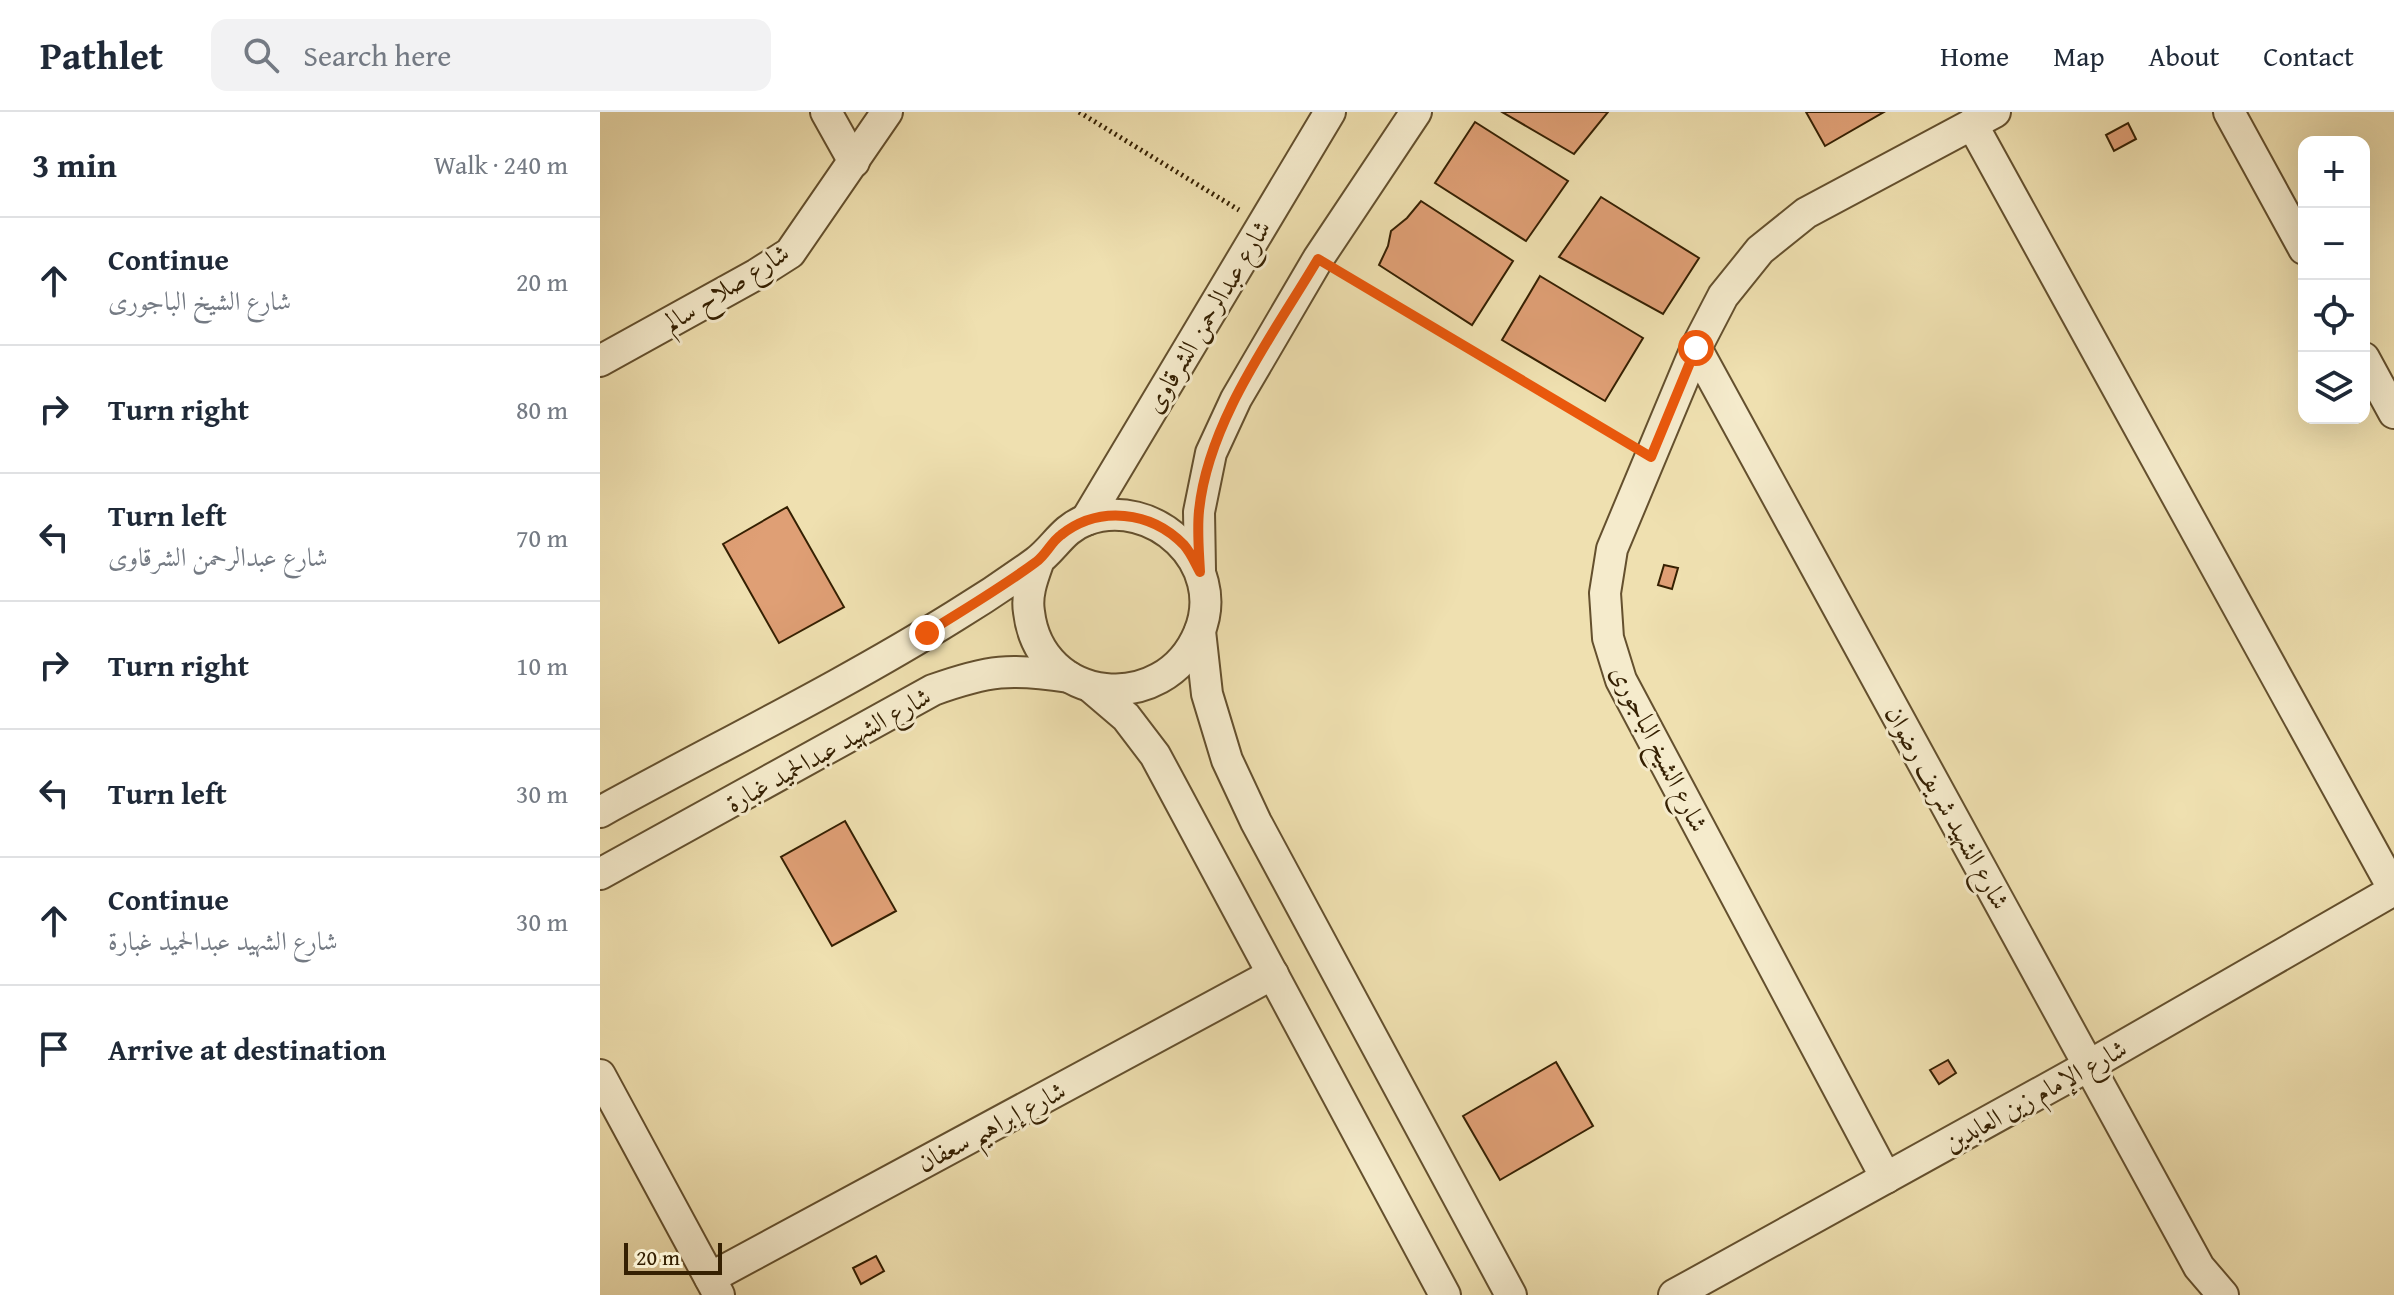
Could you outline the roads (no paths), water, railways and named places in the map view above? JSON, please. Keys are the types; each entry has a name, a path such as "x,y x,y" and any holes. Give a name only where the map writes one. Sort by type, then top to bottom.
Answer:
{"street":[{"path":"826,112 854,162"},
{"name":"شارع صلاح سالم","path":"600,361 790,253 887,112"},
{"name":"شارع عبدالرحمن الشرقاوى","path":"1086,520 1330,112"},
{"path":"1416,112 1318,259 1236,399 1211,453 1199,512 1200,572 1205,602 1200,631 1207,694 1233,772 1256,822 1511,1295"},
{"path":"2229,112 2298,238"},
{"path":"1984,118 2394,890"},
{"name":"شارع الشيخ الباجورى","path":"1886,1178 1621,680 1608,638 1605,593 1612,549 1696,348 1723,296 1760,250 1806,213 1984,118"},
{"name":"شارع الشهيد شريف رضوان","path":"1696,348 2090,1065 2202,1281 2223,1295"},
{"path":"2370,369 2394,413"},
{"path":"1200,572 1186,548 1166,529 1141,518 1113,514 1086,520 1059,535 1039,560 1030,585 1028,611 1035,637 1049,660 1126,717 1155,755 1445,1295"},
{"name":"شارع الشهيد عبدالحميد غبارة","path":"600,812 927,633 1039,560"},
{"path":"1080,682 1118,691 1145,686 1168,674 1187,655 1200,631"},
{"name":"شارع الشهيد عبدالحميد غبارة","path":"600,874 933,690 977,674 1023,670 1080,682"},
{"name":"شارع الإمام زين العابدين","path":"1674,1295 2090,1065 2394,890"},
{"name":"شارع إبراهيم سعفان","path":"714,1287 1273,974"},
{"path":"600,1075 714,1287"}]}
